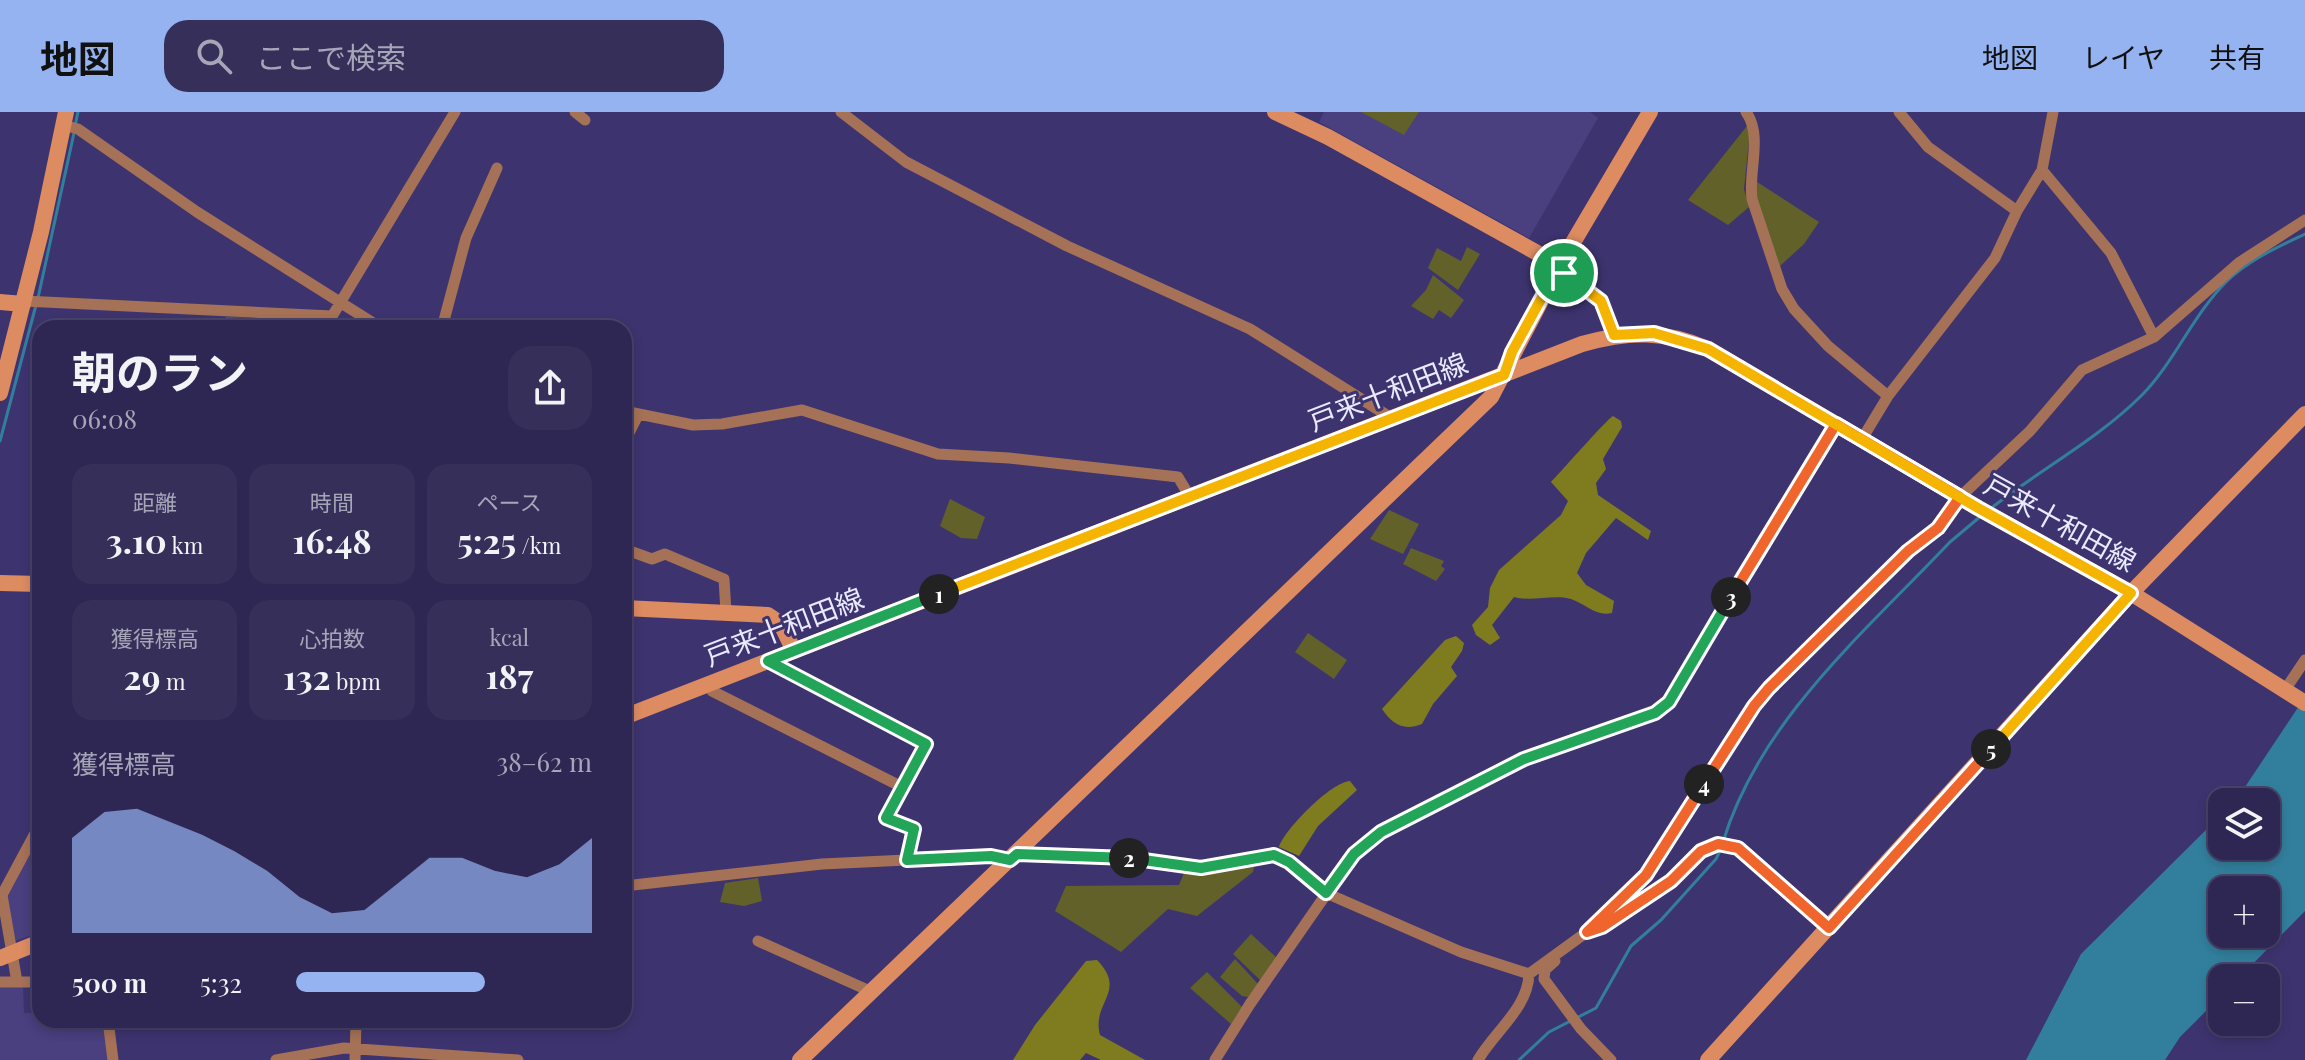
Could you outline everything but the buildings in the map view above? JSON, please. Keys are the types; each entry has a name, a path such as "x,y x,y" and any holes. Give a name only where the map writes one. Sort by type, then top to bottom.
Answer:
{"street":[{"path":"330,320 455,112"},
{"path":"841,112 906,162 1067,246 1250,329 1393,419"},
{"path":"1275,112 1328,137 1558,266 1601,301 1614,335"},
{"path":"800,1060 1481,408 1504,375 1512,352 1558,266 1650,112"},
{"path":"1746,112 1754,126 1752,199 1782,289 1808,327 1888,396"},
{"path":"1899,112 1928,147 2017,211"},
{"path":"1862,439 1888,396 1995,258 2017,211 2042,170 2053,112"},
{"path":"0,393 30,302 70,123 197,212 369,320"},
{"path":"444,320 466,238 497,168"},
{"path":"2042,170 2111,253 2154,337"},
{"path":"1478,1060 1523,1001 1529,974 1587,932 1646,875 1762,697 1908,551 1938,528 1960,497 2030,431 2082,370 2154,337 2240,262 2305,220"},
{"path":"0,302 332,316"},
{"name":"戸来十和田線","path":"632,714 1504,375 1614,335 1654,333 1689,341 1749,372 1985,512 2131,593 2305,703"},
{"path":"632,413 693,425 722,424 802,410 938,454 1009,458 1178,477 1190,497"},
{"path":"1708,1060 2131,593 2305,414"},
{"path":"632,427 638,415"},
{"path":"1215,1060 1354,854 1381,832 1524,759 1655,713 1669,702 1836,424"},
{"path":"632,552 652,559 665,554 724,579 726,612"},
{"path":"0,583 32,584"},
{"path":"632,608 726,612 774,618 794,651"},
{"path":"2287,691 2305,660"},
{"path":"768,661 926,744 886,818 914,829 907,860"},
{"path":"710,684 712,691 902,787"},
{"path":"17,982 5,956 2,895 32,839"},
{"path":"1587,932 1602,927 1671,881 1701,851 1721,844 1738,848 1749,856 1829,928"},
{"path":"632,885 822,864 991,856 1126,858 1188,868 1274,855 1289,862 1326,893 1461,952 1529,974"},
{"path":"758,941 872,992"},
{"path":"5,956 32,945"},
{"path":"1562,951 1544,975 1573,1019 1611,1060"},
{"path":"0,982 32,982"},
{"path":"109,1028 113,1060"},
{"path":"355,1055 356,1028"},
{"path":"276,1060 355,1055 518,1060"}],"shaded area":[{"path":"1324,112 1590,112 1598,118 1529,238 1319,122"},
{"path":"1361,112 1419,112 1404,135"},
{"path":"1747,126 1750,130 1744,189 1749,207 1728,225 1688,200"},
{"path":"1754,180 1819,222 1804,244 1780,266 1754,191"},
{"path":"1467,247 1480,254 1458,290 1428,268 1437,248 1461,261"},
{"path":"1433,275 1464,300 1451,318 1439,310 1433,319 1411,306 1426,290"},
{"path":"226,317 293,320 225,320"},
{"path":"1613,416 1621,421 1622,427 1603,459 1606,469 1596,483 1598,495 1651,531 1648,540 1616,518 1586,553 1577,573 1586,585 1614,601 1612,613 1596,612 1571,599 1514,597 1492,625 1500,638 1490,645 1476,635 1472,625 1488,607 1490,588 1499,570 1561,515 1568,501 1551,482"},
{"path":"950,499 985,517 977,539 961,538 940,526"},
{"path":"1389,510 1419,524 1403,554 1370,539"},
{"path":"1411,548 1444,561 1441,566 1445,569 1436,581 1403,564"},
{"path":"1308,633 1347,660 1334,679 1295,652"},
{"path":"1456,636 1464,643 1451,667 1457,676 1433,704 1422,724 1404,727 1395,723 1382,709 1445,640"},
{"path":"1350,781 1357,790 1318,826 1299,856 1279,847 1290,829 1310,808 1332,789"},
{"path":"32,844 32,935 15,941 6,888"},
{"path":"1254,866 1253,872 1197,916 1168,909 1121,952 1055,911 1066,886 1179,885 1184,873"},
{"path":"758,878 762,901 744,906 720,902 725,883"},
{"path":"1251,934 1277,958 1260,980 1233,954"},
{"path":"1235,959 1258,984 1248,997 1242,996 1220,977"},
{"path":"1097,960 1109,981 1100,1014 1100,1035 1145,1060 1101,1060 1086,1053 1080,1060 1013,1060 1035,1025 1086,961"},
{"path":"1207,972 1242,1007 1231,1024 1190,988"},
{"path":"0,987 23,987 24,1013 32,1013 32,1028 105,1028 109,1060 0,1060"}],"water":[{"path":"2305,697 2305,911 2280,936 2280,876 2208,876 2208,948 2269,948 2253,964 2208,964 2208,1009 2180,1037 2165,1060 2026,1060 2081,954 2208,828 2208,860 2280,860 2280,788 2244,788"}],"waterway":[{"path":"75,126 78,112"},
{"path":"38,298 74,133"},
{"path":"1990,509 2087,441 2142,395 2214,295 2235,274 2305,234"},
{"path":"32,320 36,305"},
{"path":"0,441 32,320"},
{"path":"1723,842 1740,798 1762,756 1818,680 1950,542 1981,516"},
{"path":"1519,1060 1549,1032 1596,1008 1631,946 1661,920 1716,859 1721,849"}],"route":[{"path":"1564,273 1558,268 1512,352 1504,375 768,661 926,744 886,818 914,829 907,860 991,856 1010,860 1017,854 1083,855 1201,868 1274,855 1289,862 1326,893 1354,854 1381,832 1524,759 1655,713 1669,702 1836,424 1905,465 1960,497 1938,528 1908,551 1769,688 1754,706 1646,875 1587,932 1602,927 1671,881 1701,851 1718,844 1733,845 1749,856 1829,928 2131,593 1978,508 1960,497 1905,465 1749,372 1708,349 1670,335 1637,332 1614,335 1601,301 1564,273"}]}
